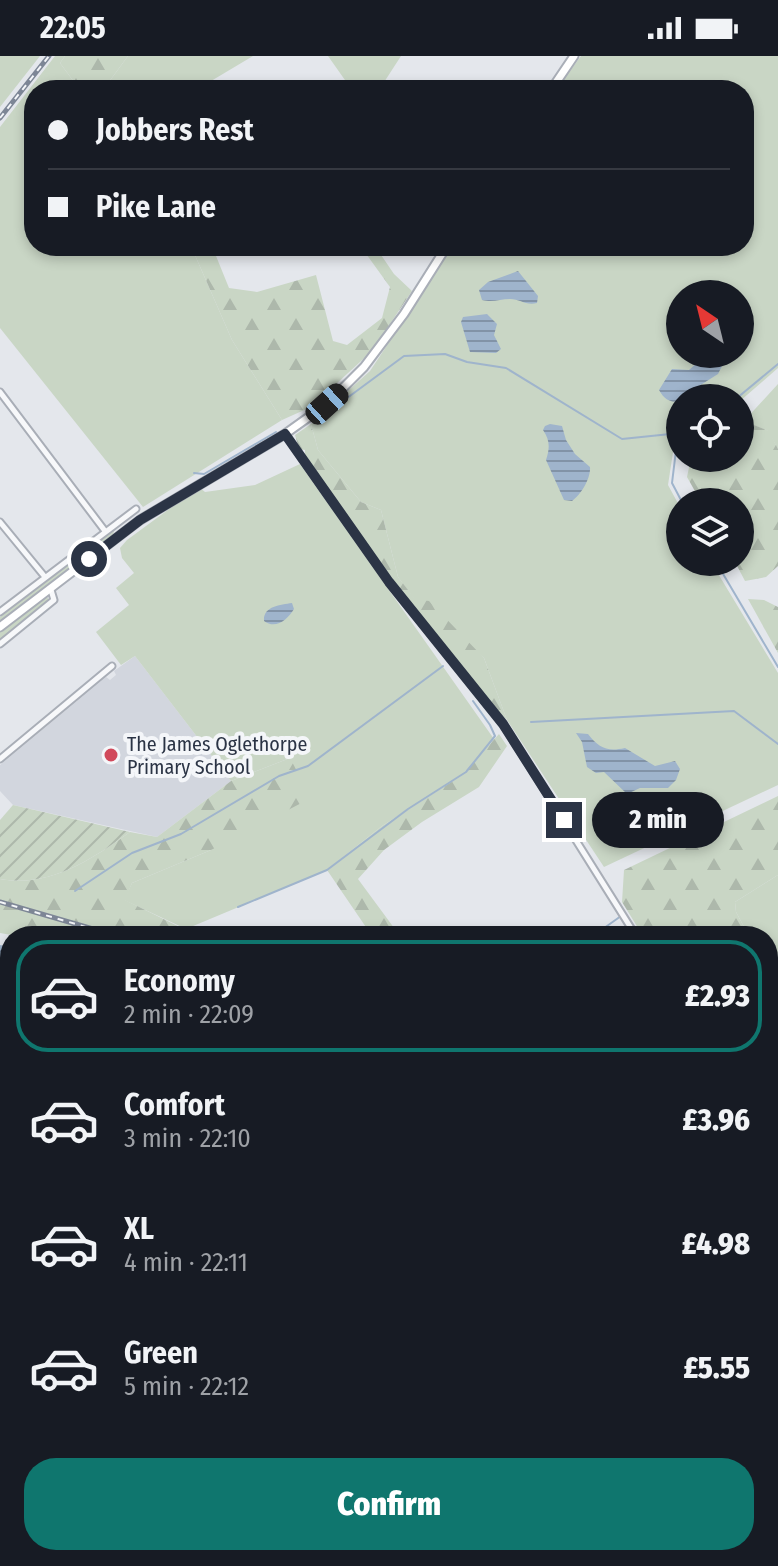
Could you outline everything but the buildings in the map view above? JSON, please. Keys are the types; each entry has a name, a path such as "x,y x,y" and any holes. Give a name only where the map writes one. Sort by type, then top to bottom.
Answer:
{"main road":[{"path":"558,80 574,56"},
{"path":"0,627 121,533 285,434 327,404 364,367 404,314 441,256"}],"street":[{"path":"0,392 105,531"},
{"path":"285,434 389,582 503,724 630,926"},
{"path":"0,612 136,509"},
{"path":"0,522 45,577"},
{"path":"114,525 121,533"},
{"path":"0,644 54,600 51,590"},
{"path":"0,759 112,666"}],"shaded area":[{"name":"The James Oglethorpe Primary School","path":"135,656 231,781 157,837 13,805 0,791 0,765 106,677 110,680 116,675 114,671"}],"green space":[{"path":"0,56 40,56 0,107"},
{"path":"55,56 65,56 60,63 73,80 36,80"},
{"path":"65,56 128,56 110,80 73,80 60,63"},
{"path":"128,56 253,56 213,80 110,80"},
{"path":"328,56 401,56 385,80 345,80"},
{"path":"581,56 778,56 778,368 754,389 754,384 666,384 666,472 670,472 670,488 666,488 666,576 719,576 778,673 778,785 604,867 507,720 484,658 415,600 398,577 381,510 361,502 318,450 311,424 370,371 446,256 754,256 754,80 563,80"},
{"path":"24,96 24,256 195,256 232,340 282,420 143,507 0,328 0,127"},
{"path":"195,256 216,256 229,288 257,292 316,275 333,341 347,345 382,318 390,287 368,256 382,256 394,274 412,291 372,351 311,407 282,420 232,340"},
{"path":"778,384 778,449 768,431 754,425 754,410"},
{"path":"311,424 318,450 361,502 381,510 398,577 415,599 429,601 484,658 507,720 491,705 393,580 305,457 305,450 299,449 295,435"},
{"path":"754,425 769,431 778,449 778,566 766,577 745,581 742,576 754,576 754,488 693,488 687,477 688,472 754,472"},
{"path":"300,464 494,739 461,776 382,826 327,870 193,926 180,926 124,900 132,883 211,850 290,758 231,781 135,656 121,665 96,632 129,605 116,588 134,573 122,558 120,548 127,540 199,487 205,492 255,485"},
{"path":"114,531 113,535 0,624 0,617"},
{"path":"47,597 50,601 0,640 0,631"},
{"path":"748,599 764,600 778,607 778,653"},
{"path":"499,734 507,746 479,787 384,850 358,879 393,926 365,926 327,870 382,826 461,776"},
{"path":"290,758 311,798 211,850 132,883 125,900 178,926 0,926 0,879 36,879 69,869 130,832 157,837 231,781"},
{"path":"778,796 778,875 735,902 736,912 744,926 637,926 622,902 624,870"},
{"path":"13,805 130,832 69,869 36,879 0,879 0,820"},
{"path":"778,875 778,926 744,926 736,912 735,902"}],"water":[{"path":"518,271 538,296 537,303 510,299 482,300 479,290 488,282"},
{"path":"487,314 497,324 494,335 501,349 496,353 470,352 461,322 463,317"},
{"path":"721,368 718,374 702,384 666,384 666,398 663,396 659,390 672,369"},
{"path":"550,424 562,426 575,454 590,467 585,486 572,501 564,500 546,460 549,444 543,430"},
{"path":"292,603 294,609 281,622 273,624 264,621 269,609"},
{"path":"576,733 588,734 604,748 625,748 655,766 675,761 680,769 676,780 668,788 640,788 627,794 604,772 596,773 587,767 582,742"}],"waterway":[{"path":"316,421 404,356 445,354 467,362 506,368 622,439 666,434"},
{"path":"754,384 778,364"},
{"path":"194,473 204,474 276,432"},
{"path":"673,472 675,488"},
{"path":"724,576 778,667"},
{"path":"75,891 132,853 181,834 279,776 308,766 443,666"},
{"path":"238,907 327,870 408,809 466,772 495,736 473,701"},
{"path":"531,722 734,711 778,744"},
{"path":"607,926 621,916"}],"railway":[{"path":"30,80 49,56"},
{"path":"0,118 24,88"},
{"path":"0,902 83,926"}],"place":[{"name":"The James Oglethorpe Primary School","path":"111,755"}],"route":[{"path":"89,559 140,520 285,434 389,582 503,724 564,820"}]}
